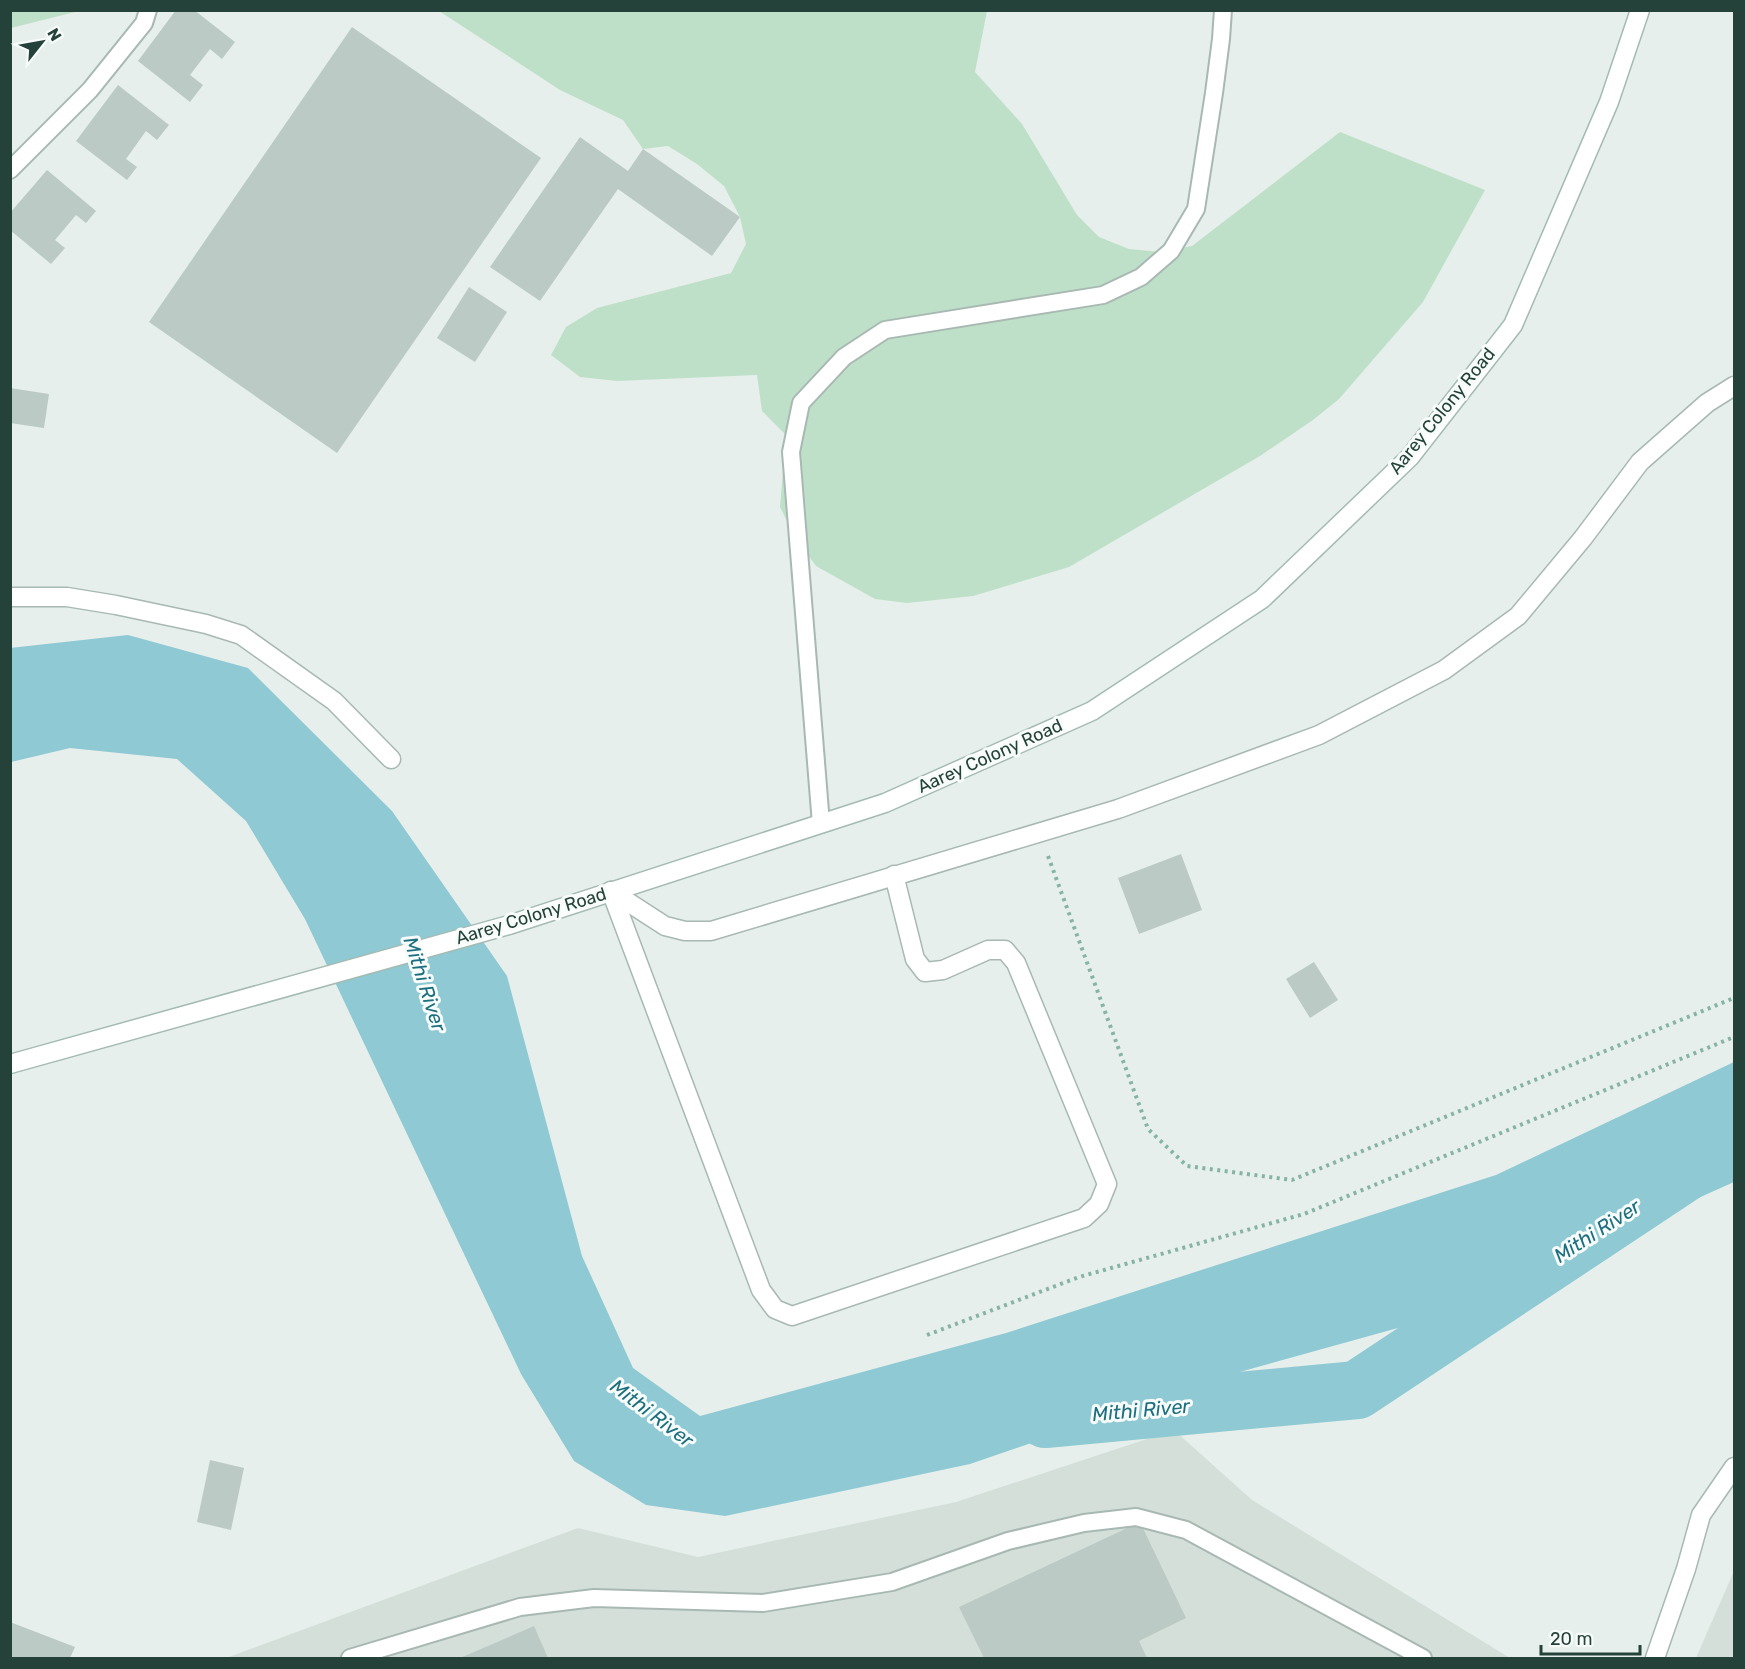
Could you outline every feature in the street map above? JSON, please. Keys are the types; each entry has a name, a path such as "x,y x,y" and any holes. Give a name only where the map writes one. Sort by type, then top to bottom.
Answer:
{"street":[{"name":"Aarey Colony Road","path":"10,1064 509,925 821,824 885,803 1092,711 1262,599 1410,457 1513,325 1609,102 1640,10"},
{"path":"611,891 665,926 686,931 711,932 1118,809 1319,735 1444,670 1518,616 1583,538 1640,462 1707,403 1734,386"},
{"path":"10,597 67,597 116,605 206,624 241,635 334,701 391,759"},
{"path":"611,891 761,1290 775,1310 792,1316 1084,1218 1099,1204 1107,1184 1016,963 1005,950 988,950 943,970 925,972 915,959 894,875"},
{"path":"1655,1659 1686,1569 1701,1515 1734,1467"}],"lane":[{"path":"10,170 90,90 144,23 148,10"},
{"path":"821,824 791,452 801,403 844,357 885,330 1102,295 1141,277 1171,251 1196,208 1216,82 1223,10"},
{"path":"350,1659 520,1607 594,1598 763,1603 892,1582 1008,1541 1084,1522 1136,1517 1186,1530 1423,1659"}],"path":[{"path":"1039,832 1148,1129 1187,1166 1292,1180 1734,998"},
{"path":"927,1335 1079,1277 1304,1214 1734,1037"}],"shaded area":[{"path":"1174,1430 1252,1500 1510,1658 226,1658 578,1528 698,1557 956,1502"},
{"path":"1734,1571 1734,1658 1696,1658"}],"green space":[{"path":"11,10 79,11 11,28"},
{"path":"439,11 987,11 975,72 1022,124 1077,215 1099,237 1129,249 1161,252 1192,246 1340,132 1485,190 1423,302 1339,399 1313,420 1260,456 1069,567 973,596 907,603 875,599 816,566 795,537 780,507 786,435 762,411 757,375 617,381 580,377 551,355 566,327 597,308 731,273 746,244 740,217 724,186 697,164 668,146 643,149 623,120 560,90"}],"water":[{"path":"128,635 248,668 392,811 507,976 582,1256 633,1368 700,1416 1006,1333 1496,1175 1734,1062 1734,1182 1423,1321 1236,1373 970,1464 725,1516 646,1505 574,1461 521,1374 305,919 246,821 177,759 70,748 11,762 10,648"}],"building":[{"path":"176,10 194,10 235,42 222,59 210,49 190,75 203,85 190,102 138,61"},
{"path":"352,27 541,158 337,453 149,322"},
{"path":"118,85 169,125 157,140 146,131 126,159 137,167 127,180 76,141"},
{"path":"580,137 628,171 643,149 740,217 712,256 618,189 540,301 490,267"},
{"path":"47,170 96,211 86,223 76,215 55,240 65,248 51,264 10,230 10,213"},
{"path":"469,287 507,312 475,362 437,338"},
{"path":"10,388 49,394 44,428 10,423"},
{"path":"1181,854 1202,910 1139,934 1118,878"},
{"path":"1314,962 1338,1000 1310,1018 1286,979"},
{"path":"210,1460 244,1468 231,1530 197,1522"},
{"path":"1140,1522 1186,1618 1139,1641 1147,1658 984,1658 959,1607"},
{"path":"10,1622 75,1647 70,1658 10,1658"},
{"path":"534,1626 548,1658 460,1658"}],"waterway":[{"name":"Mithi River","path":"1045,1419 1357,1390 1734,1140"}]}
